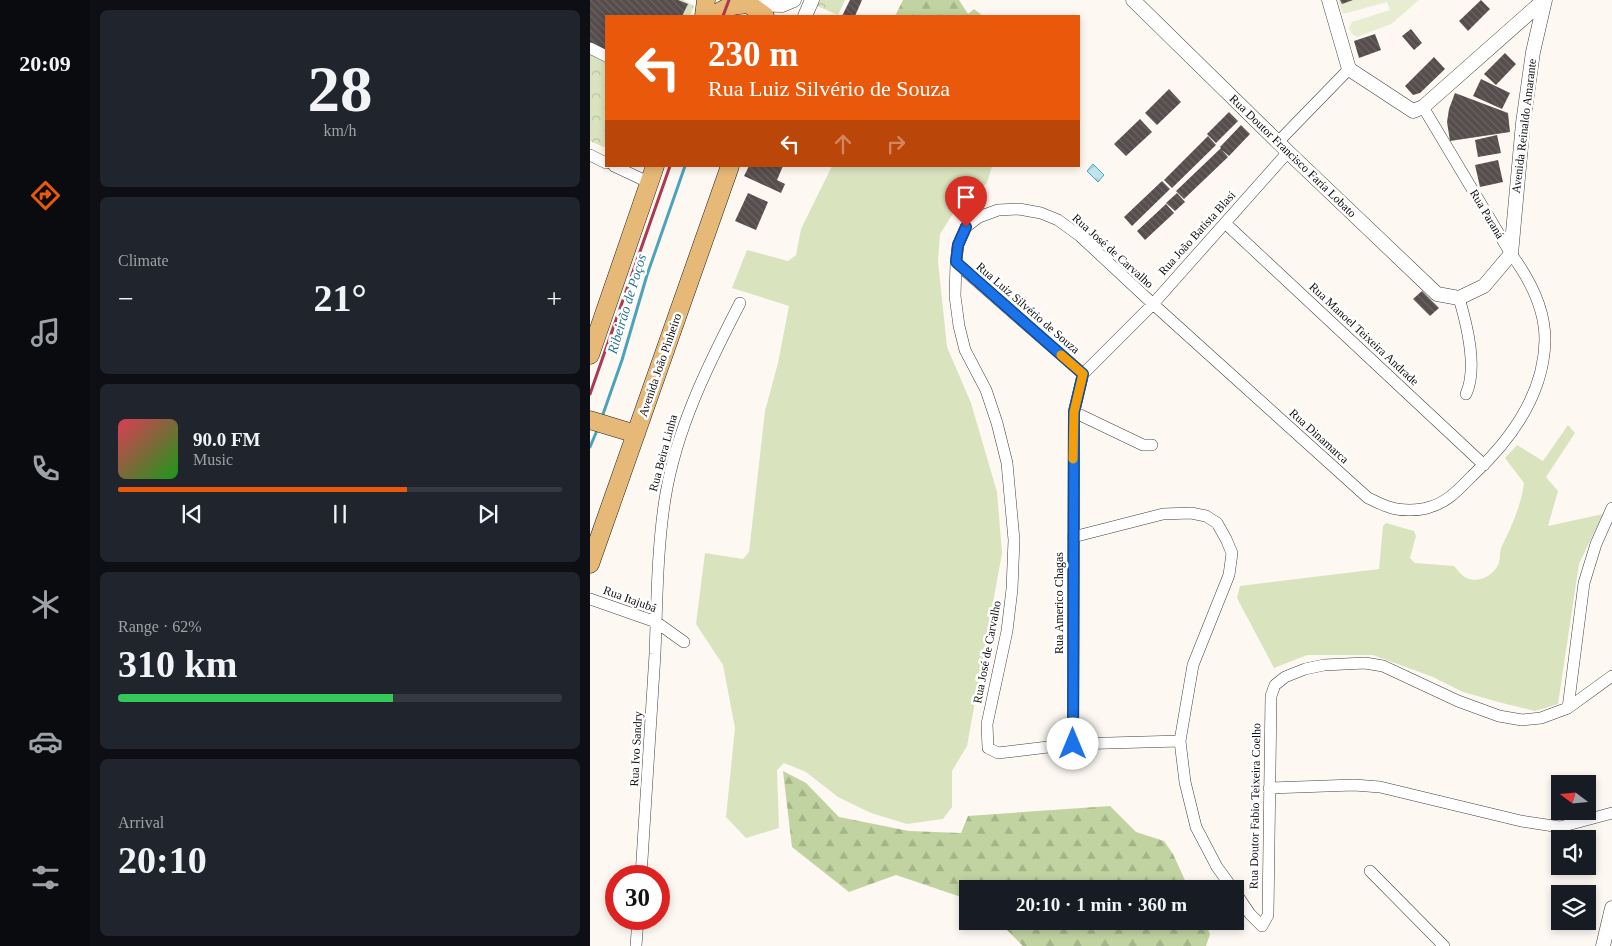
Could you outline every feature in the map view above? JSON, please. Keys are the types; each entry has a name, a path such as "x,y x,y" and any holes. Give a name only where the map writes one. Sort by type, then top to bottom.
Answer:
{"main road":[{"path":"704,15 706,0"},
{"path":"715,15 724,8 752,7"},
{"path":"590,355 595,318 656,167"},
{"name":"Avenida João Pinheiro","path":"590,564 628,432 730,167"},
{"path":"590,420 628,432"}],"street":[{"path":"752,7 782,5 794,0"},
{"path":"805,15 812,0"},
{"name":"Rua Doutor Francisco Faria Lobato","path":"1133,0 1288,152 1437,294 1459,298"},
{"path":"1329,0 1349,68 1413,111 1423,107 1545,0"},
{"name":"Avenida Reinaldo Amarante","path":"1511,254 1523,123 1533,52 1545,0"},
{"path":"590,48 605,56"},
{"path":"1278,142 1349,68"},
{"name":"Rua Paraná","path":"1423,107 1511,254 1523,270 1541,308 1545,339 1541,369 1534,395 1517,426 1502,447 1484,465"},
{"name":"Rua João Batista Blasi","path":"1083,374 1153,304 1288,152"},
{"path":"590,155 605,162"},
{"path":"616,167 650,183"},
{"name":"Rua José de Carvalho","path":"1073,744 998,753 988,748 987,724 1007,631 1012,589 1014,540 1006,463 997,423 986,390 965,350 959,326 955,296 958,245 966,227 978,216 998,210 1019,209 1040,213 1058,220 1080,236 1153,304"},
{"name":"Rua Manoel Teixeira Andrade","path":"1225,223 1484,465"},
{"path":"1466,394 1470,386 1469,338 1459,298 1484,286 1511,254"},
{"name":"Rua Luiz Silvério de Souza","path":"956,262 1083,374"},
{"name":"Rua Beira Linha","path":"656,622 660,541 665,499 676,453 700,383 740,303"},
{"name":"Rua Dinamarca","path":"1153,304 1368,498 1390,508 1428,508 1448,500 1484,465"},
{"name":"Rua Americo Chagas","path":"1073,744 1074,412 1083,374"},
{"path":"1074,412 1143,445 1152,444"},
{"path":"1568,708 1584,583 1596,544 1612,508"},
{"path":"1073,537 1164,514 1191,513 1206,516 1217,523 1226,539 1232,553 1229,575 1192,665 1180,741 1185,782 1196,827 1226,880"},
{"name":"Rua Itajubá","path":"590,599 656,622 684,642"},
{"name":"Rua Ivo Sandry","path":"642,865 656,622"},
{"name":"Rua Doutor Fabio Teixeira Coelho","path":"1244,905 1262,926 1268,915 1271,696 1275,685 1285,677 1305,669 1324,665 1365,663 1383,666 1458,701 1499,716 1522,720 1542,718 1568,708"},
{"path":"1568,708 1612,676"},
{"path":"1073,744 1180,741"},
{"path":"1269,788 1380,786 1521,821 1560,827 1612,813"},
{"path":"1370,871 1444,946"},
{"path":"1603,946 1612,908"},
{"path":"636,946 637,930"}],"green space":[{"path":"590,0 683,0 694,6 690,15 605,15 605,148 590,141"},
{"path":"820,0 845,0 838,15 817,6"},
{"path":"903,0 959,0 968,14 974,9 982,15 896,15"},
{"path":"1338,0 1419,0 1391,24 1357,37 1352,34 1349,28 1352,22 1390,10 1387,2 1343,14"},
{"path":"832,167 992,167 987,183 954,212 940,234 938,261 947,347 971,403 997,492 1002,553 967,746 952,771 952,807 943,819 907,824 871,813 838,797 806,772 784,763 777,770 779,828 746,838 726,817 735,728 723,665 696,624 705,553 743,559 749,552 765,411 778,363 789,306 732,288 747,250 788,261 796,255 801,229"},
{"path":"1568,425 1575,433 1546,477 1558,491 1548,526 1603,514 1579,564 1558,704 1535,711 1502,703 1463,692 1433,677 1373,655 1307,655 1274,668 1237,598 1240,586 1379,569 1383,526 1386,523 1414,531 1416,536 1410,558 1415,563 1454,566 1462,575 1474,580 1488,576 1498,565 1501,548 1516,515 1523,491 1524,483 1505,458 1517,445 1543,461"},
{"path":"783,771 806,783 839,817 909,831 961,833 968,816 1110,806 1136,832 1164,841 1173,854 1185,880 959,880 959,896 896,875 849,892 792,847"},
{"path":"1007,930 1208,930 1210,934 1206,946 1023,946"}],"water":[{"path":"1093,164 1104,175 1098,182 1087,171"}],"building":[{"path":"590,0 678,0 688,4 682,15 605,15 605,52 590,44"},
{"path":"850,0 862,0 855,15 842,15"},
{"path":"1340,0 1353,0 1342,4"},
{"path":"1481,0 1490,9 1468,31 1459,21"},
{"path":"1411,29 1422,43 1414,50 1402,36"},
{"path":"1375,34 1381,50 1359,58 1354,41"},
{"path":"1505,53 1516,64 1496,85 1484,74"},
{"path":"1434,57 1445,69 1420,93 1413,95 1405,86"},
{"path":"1481,79 1510,93 1502,109 1473,96"},
{"path":"1169,89 1181,102 1157,125 1145,113"},
{"path":"1455,93 1508,113 1510,132 1450,141 1447,122 1449,109"},
{"path":"1229,112 1238,121 1216,143 1207,134"},
{"path":"1140,119 1152,132 1126,156 1114,144"},
{"path":"1241,125 1250,134 1229,156 1222,150 1228,157 1184,199 1176,191 1221,148"},
{"path":"1497,135 1501,153 1478,157 1475,140"},
{"path":"1208,136 1216,145 1172,188 1164,180"},
{"path":"1498,160 1503,182 1480,187 1475,165"},
{"path":"748,167 783,167 777,180 785,184 781,193 744,176"},
{"path":"1162,181 1170,189 1132,226 1124,217"},
{"path":"748,193 768,202 756,230 735,221"},
{"path":"1177,193 1185,202 1175,211 1166,203"},
{"path":"1166,204 1174,213 1145,240 1137,231"},
{"path":"1422,291 1439,308 1430,316 1413,299"}],"waterway":[{"name":"Ribeirão de Poços","path":"602,417 622,360 647,275 685,167"},
{"name":"Ribeirão de Poços","path":"590,447 598,428"}],"railway":[{"path":"723,15 729,0"},
{"path":"590,394 670,167"}],"slow traffic":[{"path":"1061,355 1083,374 1074,412 1073,459"}],"route":[{"path":"966,227 958,245 956,262 1083,374 1074,412 1073,744"}]}
